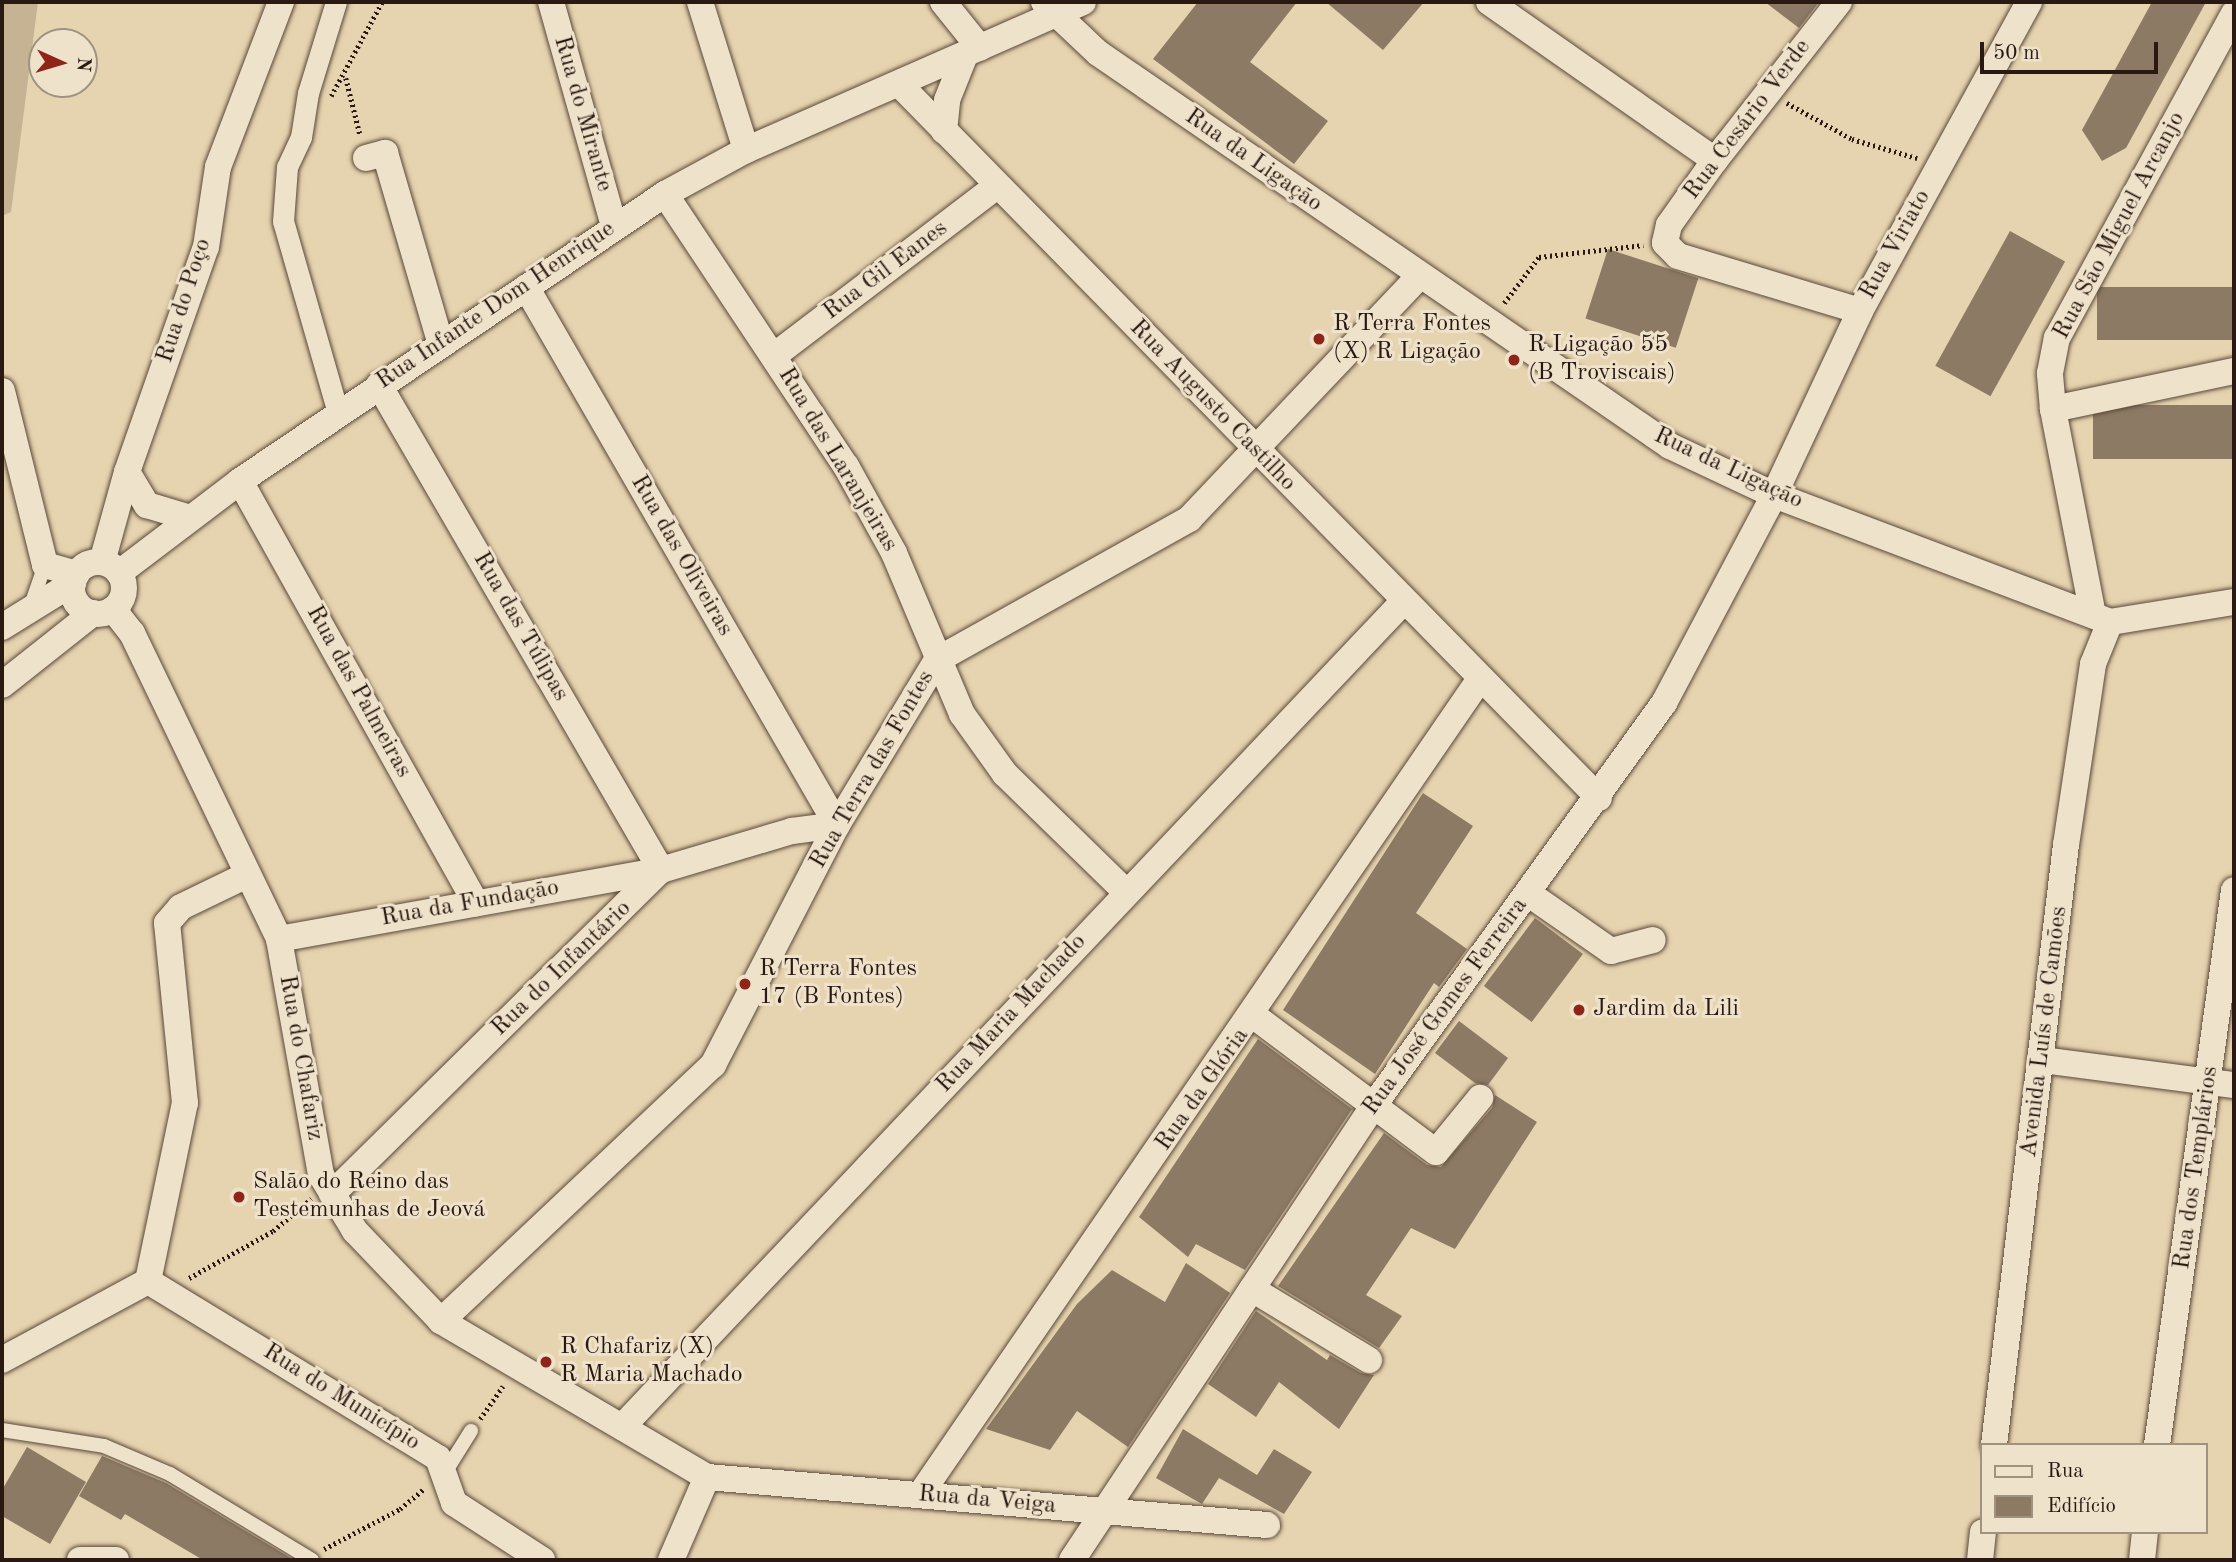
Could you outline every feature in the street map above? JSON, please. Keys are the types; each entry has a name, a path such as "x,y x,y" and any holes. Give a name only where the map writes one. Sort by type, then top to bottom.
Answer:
{"street":[{"name":"Rua do Poço","path":"111,568 127,472 205,247 218,167 281,2"},
{"path":"336,2 308,93 301,137 287,167 283,220 338,413"},
{"name":"Rua do Mirante","path":"551,2 614,226"},
{"path":"700,2 746,150"},
{"path":"943,2 972,52 947,100 944,131"},
{"name":"Rua Infante Dom Henrique","path":"111,568 190,518 379,384 665,194 746,150 901,86 972,52 1048,8 1083,2"},
{"path":"1489,2 1715,160"},
{"name":"Rua Cesário Verde","path":"1665,243 1668,225 1715,160 1839,2"},
{"name":"Rua Viriato","path":"1774,495 1860,311 2029,2"},
{"name":"Rua da Ligação","path":"1048,8 1098,53 1419,277 1670,446 1774,495 2101,618"},
{"name":"Rua São Miguel Arcanjo","path":"2101,618 2053,409 2050,373 2057,338 2226,48 2234,13"},
{"name":"Rua Augusto Castilho","path":"901,86 1479,680 1599,798"},
{"path":"366,158 385,153 440,344"},
{"name":"Rua Gil Eanes","path":"775,355 997,186"},
{"name":"Rua das Laranjeiras","path":"665,194 775,355 894,552 937,660 962,714 1005,774 1127,893"},
{"path":"1665,243 1678,256 1860,311"},
{"name":"Rua Terra das Fontes","path":"441,1321 713,1065 836,825 937,660 1189,519 1419,277"},
{"name":"Rua das Oliveiras","path":"526,287 836,825"},
{"path":"2053,409 2234,371"},
{"name":"Rua das Túlipas","path":"379,384 661,870"},
{"path":"2,391 45,565 75,578"},
{"path":"127,472 147,505 190,518"},
{"name":"Rua das Palmeiras","path":"240,481 476,903"},
{"name":"Rua José Gomes Ferreira","path":"1072,1560 1374,1105 1599,798 1664,704 1774,495"},
{"path":"2,628 75,578 88,564 111,568 122,596 4,678"},
{"path":"75,578 79,606 103,611"},
{"name":"Rua Maria Machado","path":"622,1427 1403,602"},
{"path":"2101,618 2234,602"},
{"name":"Rua do Chafariz","path":"103,611 132,633 279,939 321,1175 355,1231 441,1321 707,1477"},
{"name":"Avenida Luís de Camões","path":"1994,1443 2084,726 2101,618"},
{"name":"Rua da Glória","path":"920,1495 1254,1016 1479,680"},
{"name":"Rua do Infantário","path":"330,1190 661,870 792,831 836,825"},
{"name":"Rua da Fundação","path":"279,939 661,870"},
{"path":"2,1360 156,1285 185,1103 167,923 181,907 247,875"},
{"path":"601,881 616,916"},
{"name":"Rua dos Templários","path":"2157,1443 2222,1083 2234,890"},
{"path":"1529,894 1611,951 1653,940"},
{"path":"1254,1016 1436,1152 1480,1098"},
{"path":"2043,1060 2222,1083"},
{"name":"Rua do Município","path":"156,1285 438,1458 454,1503 542,1560"},
{"path":"1252,1289 1369,1360"},
{"path":"671,1560 707,1477"},
{"name":"Rua da Veiga","path":"707,1477 1267,1525"},
{"path":"1980,1560 1983,1534"},
{"path":"2142,1560 2145,1534"},
{"path":"80,1560 116,1560"}],"lane":[{"path":"30,610 45,565"},
{"path":"2,1430 104,1446 170,1474 310,1559"},
{"path":"444,1474 471,1431"}],"path":[{"path":"366,158 345,78 382,2"},
{"path":"1768,93 1852,139 1940,164"},
{"path":"1488,323 1539,257 1665,243"},
{"path":"156,1285 273,1231 330,1190"},
{"path":"471,1431 514,1364"},
{"path":"310,1559 400,1509"}],"shaded area":[{"path":"2,2 38,2 35,28 28,28 28,80 11,212 2,216"}],"building":[{"path":"1198,2 1297,2 1250,62 1328,121 1294,164 1153,59"},
{"path":"1326,2 1424,2 1383,50"},
{"path":"1765,2 1819,2 1799,28"},
{"path":"2152,2 2206,2 2126,148 2102,161 2082,130"},
{"path":"2010,231 2065,262 1990,396 1935,366"},
{"path":"1608,249 1698,278 1676,348 1585,318"},
{"path":"2097,287 2234,287 2234,340 2097,340"},
{"path":"2093,405 2234,405 2234,459 2093,459"},
{"path":"1423,793 1473,826 1416,913 1467,949 1439,987 1434,983 1375,1074 1283,1010"},
{"path":"1535,918 1583,954 1532,1022 1484,986"},
{"path":"1459,1021 1508,1058 1488,1085 1475,1083 1435,1053"},
{"path":"1258,1039 1352,1109 1245,1270 1196,1244 1188,1257 1139,1217"},
{"path":"1495,1095 1537,1122 1455,1249 1411,1228 1366,1295 1402,1316 1379,1348 1278,1286 1384,1133 1427,1165 1441,1167 1492,1108"},
{"path":"1186,1263 1230,1293 1128,1447 1077,1411 1050,1450 986,1429 1077,1304 1112,1270 1165,1302"},
{"path":"1256,1311 1327,1360 1330,1355 1361,1373 1374,1375 1339,1429 1279,1382 1256,1417 1208,1384"},
{"path":"1183,1429 1257,1475 1274,1449 1312,1472 1284,1514 1219,1478 1202,1504 1156,1478"},
{"path":"27,1447 86,1482 50,1544 2,1516 2,1490"},
{"path":"102,1456 166,1483 294,1560 203,1560 125,1514 121,1520 79,1496"}],"place":[{"name":"R Terra Fontes (X) R Ligação","path":"1319,339"},
{"name":"R Ligação 55 (B Troviscais)","path":"1514,360"},
{"name":"R Terra Fontes 17 (B Fontes)","path":"745,984"},
{"name":"Jardim da Lili","path":"1579,1010"},
{"name":"Salão do Reino das Testemunhas de Jeová","path":"239,1197"},
{"name":"R Chafariz (X) R Maria Machado","path":"546,1362"}]}
